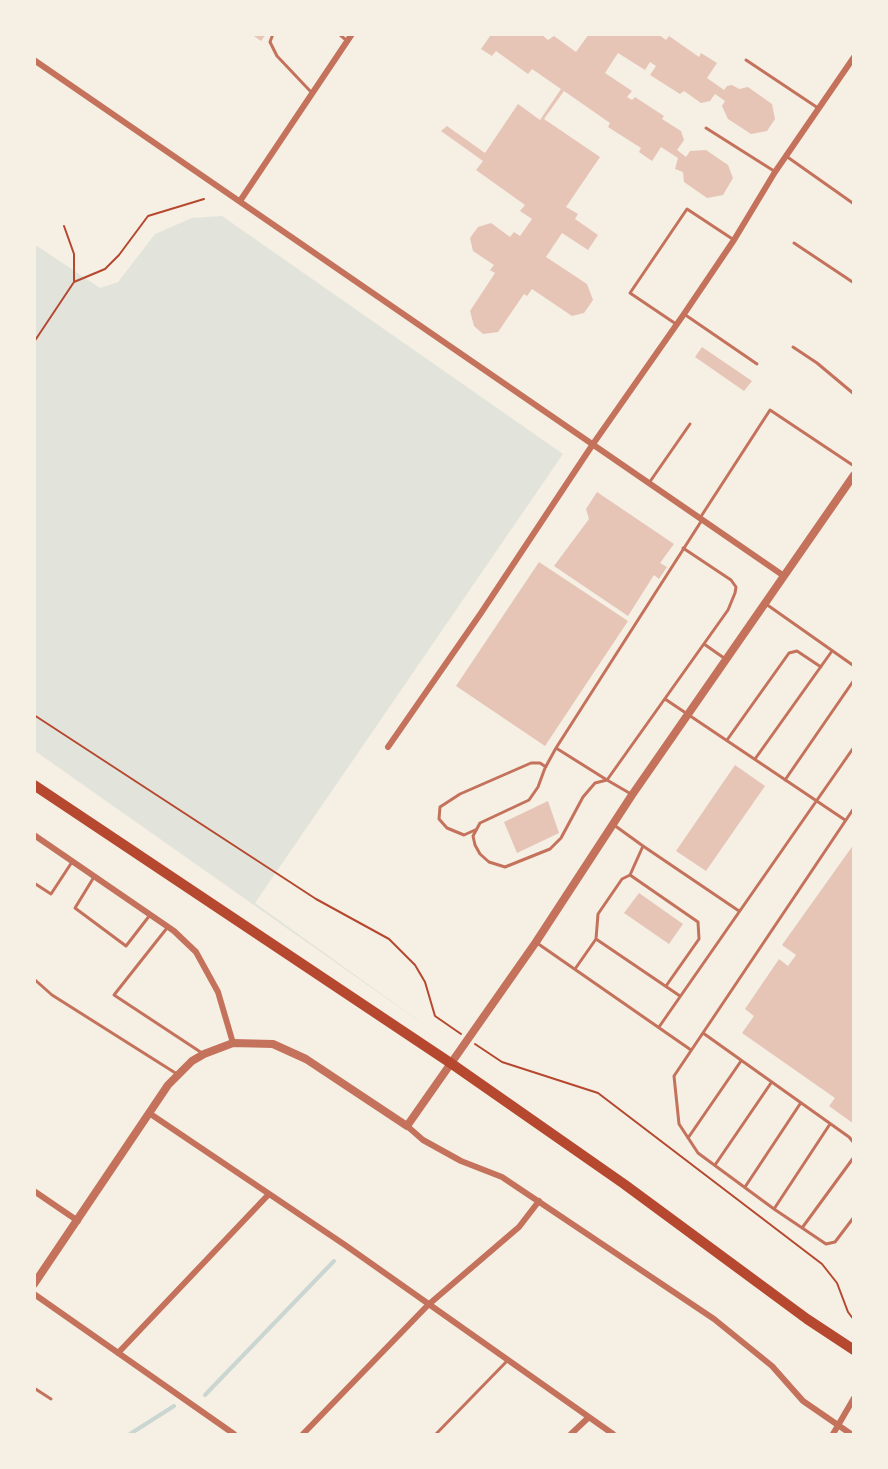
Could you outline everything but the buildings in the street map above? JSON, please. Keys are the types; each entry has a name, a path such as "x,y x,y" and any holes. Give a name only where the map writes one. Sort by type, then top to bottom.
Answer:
{"highway":[{"path":"34,785 452,1064 624,1184 807,1319 854,1350"}],"street":[{"path":"240,201 350,38"},
{"path":"388,747 734,240 775,172 854,57"},
{"path":"34,60 783,576"},
{"path":"407,1126 536,942 632,795 854,475"},
{"path":"34,835 168,927 196,952 211,977 233,1043"},
{"path":"34,1284 177,1075 204,1054 233,1043 273,1044 306,1059 407,1126 423,1140 461,1161 502,1177 714,1319 772,1366 803,1401 851,1434"},
{"path":"149,1113 613,1434"},
{"path":"34,1191 78,1221"},
{"path":"118,1353 269,1194"},
{"path":"303,1434 428,1305 519,1227 539,1201"},
{"path":"34,1294 234,1434"},
{"path":"833,1434 854,1398"},
{"path":"571,1434 588,1418"}],"lane":[{"path":"273,34 270,42 277,56 312,93"},
{"path":"339,34 350,38"},
{"path":"746,60 819,109"},
{"path":"706,128 775,172"},
{"path":"786,156 854,204"},
{"path":"677,324 630,293 687,209 734,240"},
{"path":"795,243 854,283"},
{"path":"684,314 757,364"},
{"path":"793,347 843,383 854,394"},
{"path":"683,548 731,580 736,587 728,610 607,780 595,783 583,797 565,831 550,849 504,867 489,862 480,854 472,836 480,823 529,800 538,787 556,748 770,410 854,466"},
{"path":"649,483 690,424"},
{"path":"765,603 854,666"},
{"path":"704,644 726,659"},
{"path":"727,740 789,653 797,651 821,667"},
{"path":"755,759 832,651"},
{"path":"785,780 854,680"},
{"path":"665,698 845,820"},
{"path":"659,1027 854,747"},
{"path":"556,748 632,795"},
{"path":"477,829 464,835 447,828 439,819 440,807 460,794 531,763 540,763 546,767"},
{"path":"854,808 674,1076 679,1124 698,1153 826,1244 835,1242 854,1217"},
{"path":"613,824 739,911"},
{"path":"575,969 596,939 598,914 622,879 630,875 643,846"},
{"path":"34,883 51,894 73,861"},
{"path":"95,875 75,908 126,946 150,915"},
{"path":"630,875 698,922 699,939 666,986"},
{"path":"168,927 114,995 204,1054"},
{"path":"596,939 680,996"},
{"path":"536,942 691,1050"},
{"path":"34,979 52,995 177,1075"},
{"path":"702,1033 849,1137 854,1143"},
{"path":"688,1138 741,1061"},
{"path":"715,1165 771,1083"},
{"path":"745,1187 800,1104"},
{"path":"774,1209 830,1124"},
{"path":"802,1228 854,1157"},
{"path":"436,1434 507,1361"},
{"path":"34,1388 51,1399"}],"path":[{"path":"34,342 74,282 105,269 119,255 148,216 204,199"},
{"path":"64,226 74,254 74,282"},
{"path":"34,715 315,899 389,939 415,965 426,982 435,1016 450,1026"},
{"path":"490,1056 598,1093 822,1264 837,1283 848,1312 854,1320"}],"shaded area":[{"path":"222,216 563,454 255,903 440,1036 35,751 34,244 100,288 118,282 155,234 192,218"}],"waterway":[{"path":"205,1395 334,1261"},
{"path":"130,1434 174,1406"}]}
